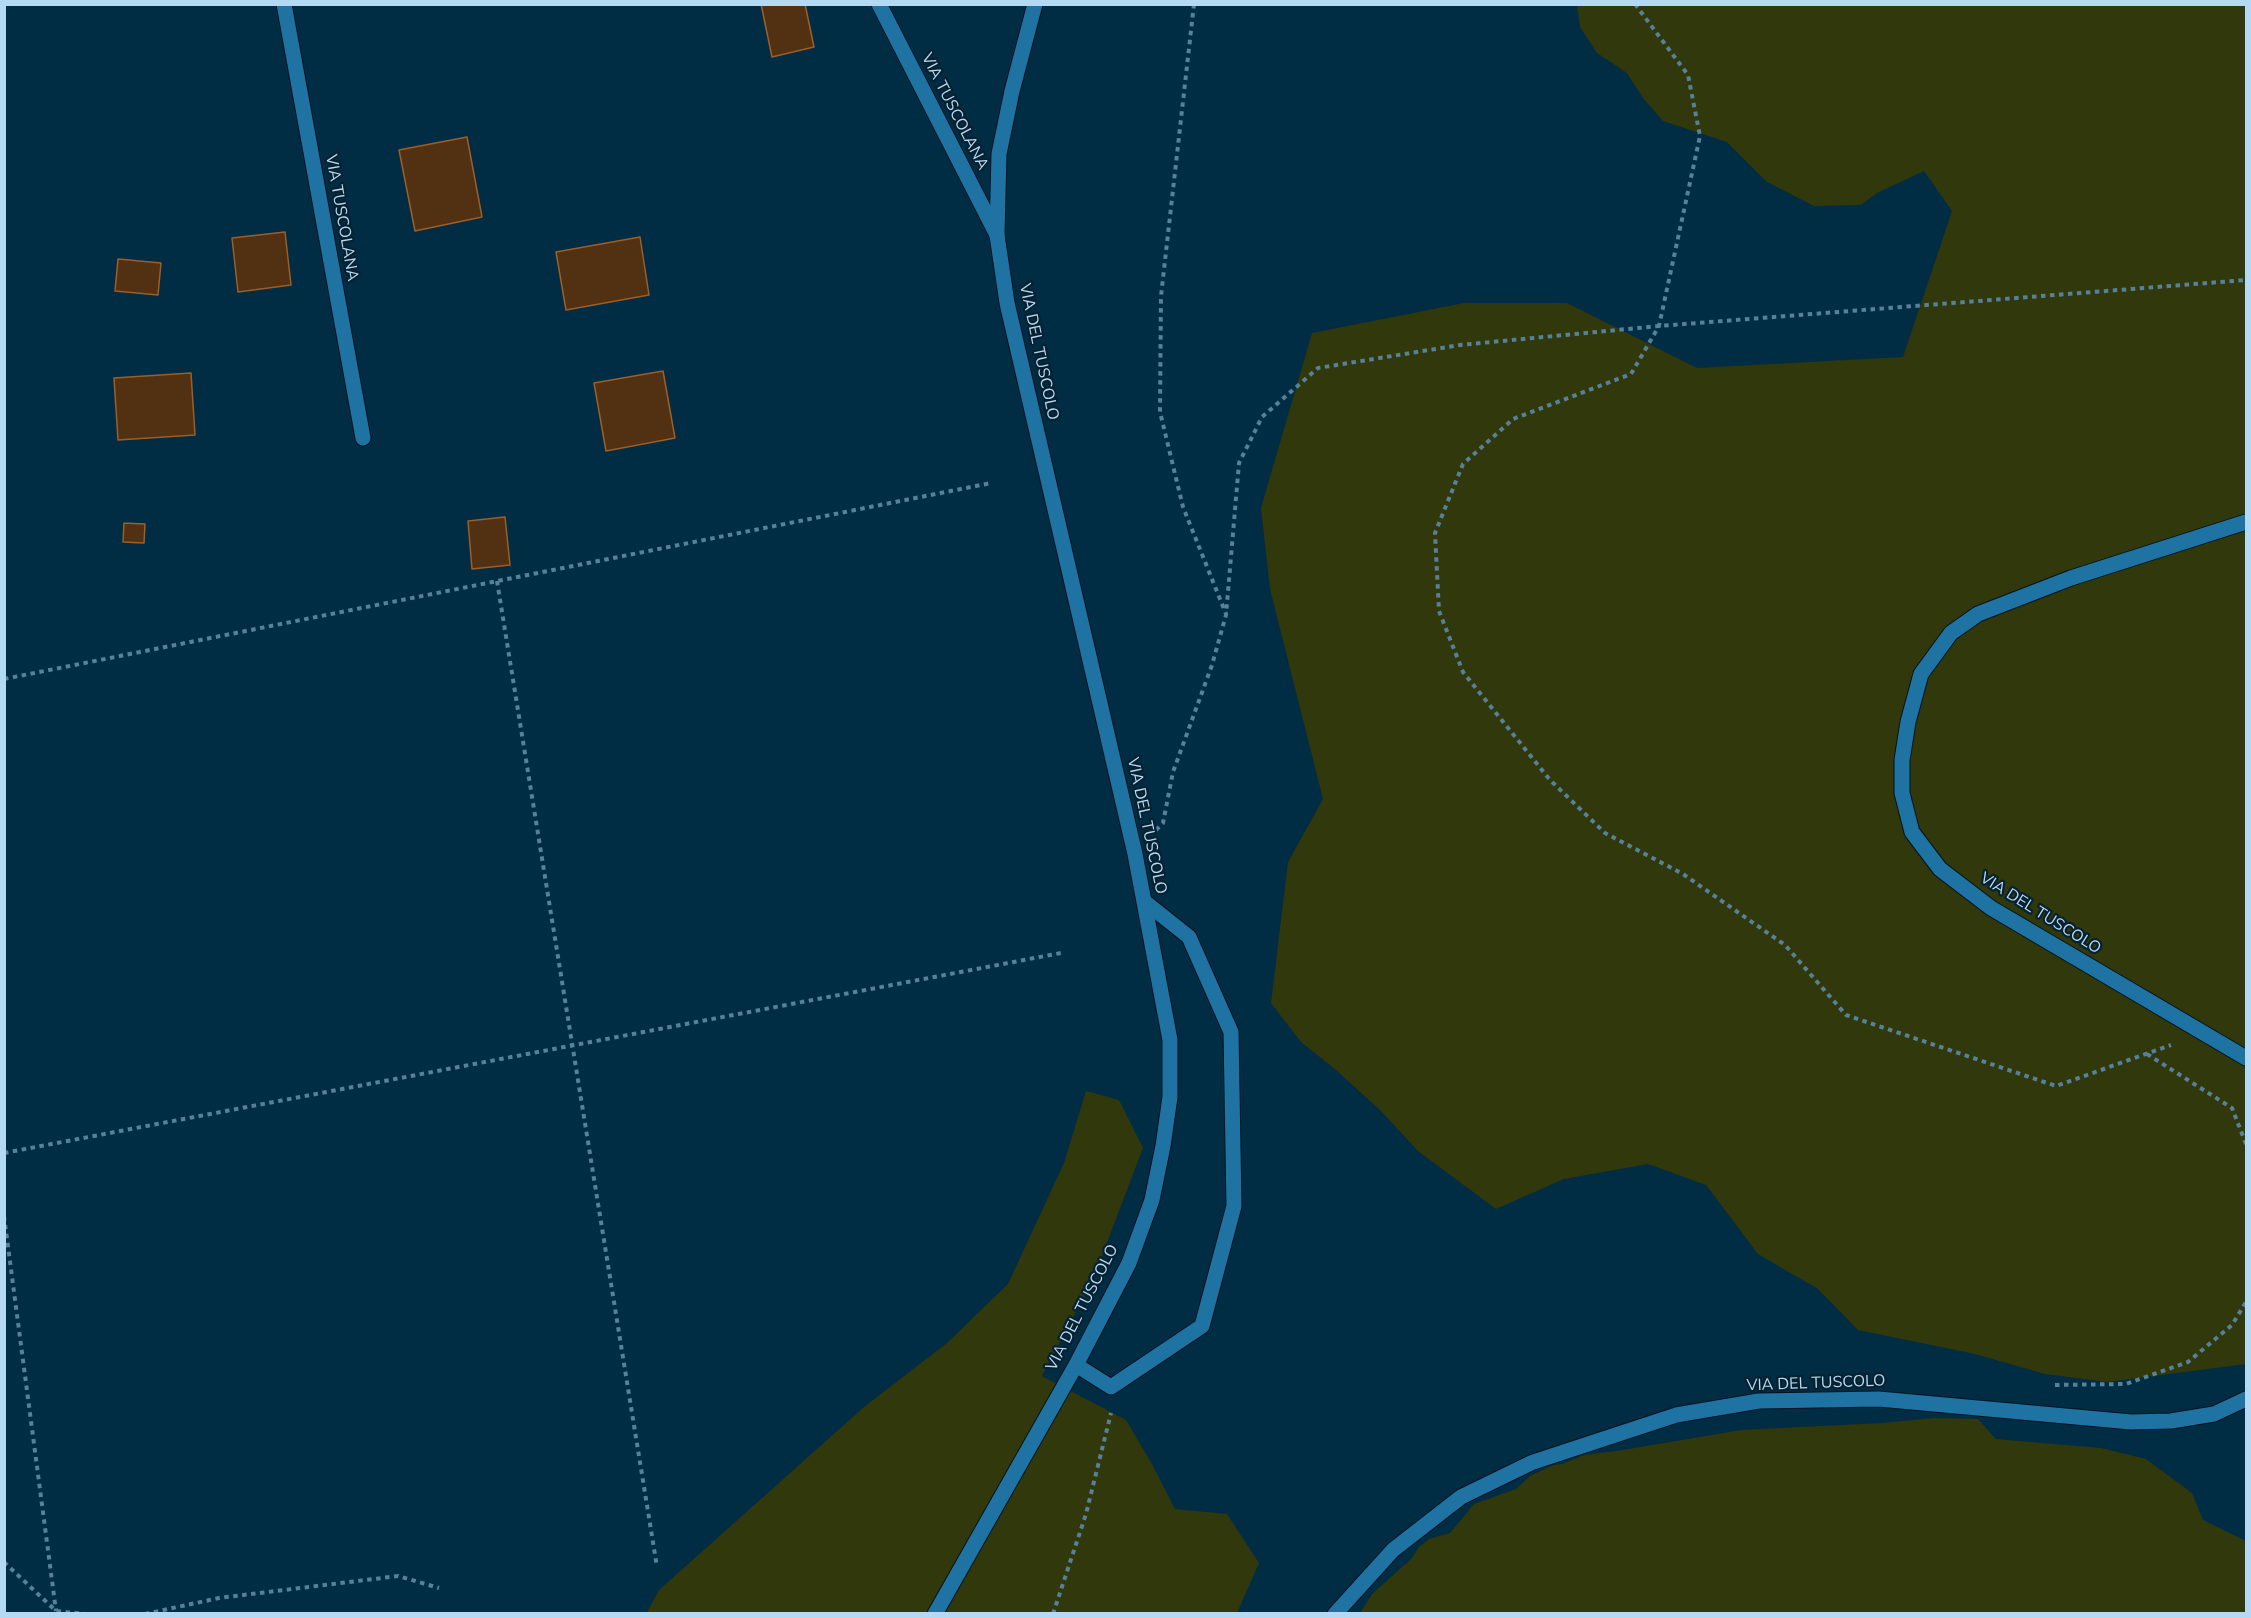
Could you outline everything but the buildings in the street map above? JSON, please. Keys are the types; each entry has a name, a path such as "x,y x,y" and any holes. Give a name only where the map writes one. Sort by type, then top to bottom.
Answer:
{"street":[{"name":"VIA TUSCOLANA","path":"284,4 363,438"},
{"name":"VIA TUSCOLANA","path":"879,4 997,235"},
{"name":"VIA DEL TUSCOLO","path":"934,1614 1076,1365 1129,1263 1152,1200 1170,1097 1170,1041 1136,854 1007,303 997,235 999,154 1012,91 1035,4"},
{"name":"VIA DEL TUSCOLO","path":"2247,522 2071,578 1978,614 1952,633 1921,674 1908,722 1902,760 1902,793 1912,832 1940,869 1991,908 2247,1058"},
{"path":"1076,1365 1111,1387 1202,1326 1234,1206 1231,1032 1190,937 1145,902"},
{"name":"VIA DEL TUSCOLO","path":"1335,1614 1393,1550 1461,1497 1533,1462 1676,1415 1759,1401 1879,1399 2131,1422 2171,1421 2214,1414 2247,1399"}],"path":[{"path":"1194,4 1161,296 1160,412 1183,507 1227,615"},
{"path":"1635,4 1688,75 1700,136 1659,326 1631,374 1513,419 1463,464 1435,533 1439,611 1463,672 1550,780 1605,832 1683,874 1785,945 1846,1015 2056,1086 2204,1034"},
{"path":"1136,854 1163,823 1173,772 1212,665 1227,615 1239,463 1262,417 1318,368 1460,345 1659,326 2247,280"},
{"path":"4,679 991,483"},
{"path":"497,581 657,1567"},
{"path":"4,1153 1061,953"},
{"path":"2147,1054 2232,1108 2247,1144"},
{"path":"4,1216 56,1611"},
{"path":"2054,1385 2126,1384 2188,1362 2232,1324 2247,1302"},
{"path":"1053,1614 1086,1514 1114,1403 1111,1387"},
{"path":"4,1562 56,1611 86,1614"},
{"path":"145,1614 219,1598 398,1576 439,1588"}],"green space":[{"path":"1577,5 2246,5 2246,1364 2107,1382 2045,1374 1975,1354 1858,1330 1818,1289 1758,1254 1706,1185 1648,1164 1564,1179 1496,1209 1418,1151 1382,1112 1301,1042 1271,1003 1288,862 1323,799 1270,589 1261,508 1312,333 1464,303 1567,303 1697,368 1903,357 1952,211 1924,171 1877,193 1861,205 1814,206 1767,182 1727,142 1663,121 1643,98 1627,73 1597,53 1580,27"},
{"path":"1086,1091 1119,1100 1143,1148 1092,1282 1042,1376 1126,1420 1175,1509 1227,1514 1259,1563 1237,1613 646,1614 659,1590 864,1407 947,1343 1008,1284 1064,1163"},
{"path":"1934,1418 1978,1419 1996,1439 2101,1448 2146,1459 2192,1493 2203,1520 2246,1541 2246,1613 1360,1613 1372,1594 1412,1558 1419,1547 1429,1539 1450,1533 1474,1504 1516,1489 1530,1476 1553,1465 1562,1464 1584,1455 1741,1430"}]}
